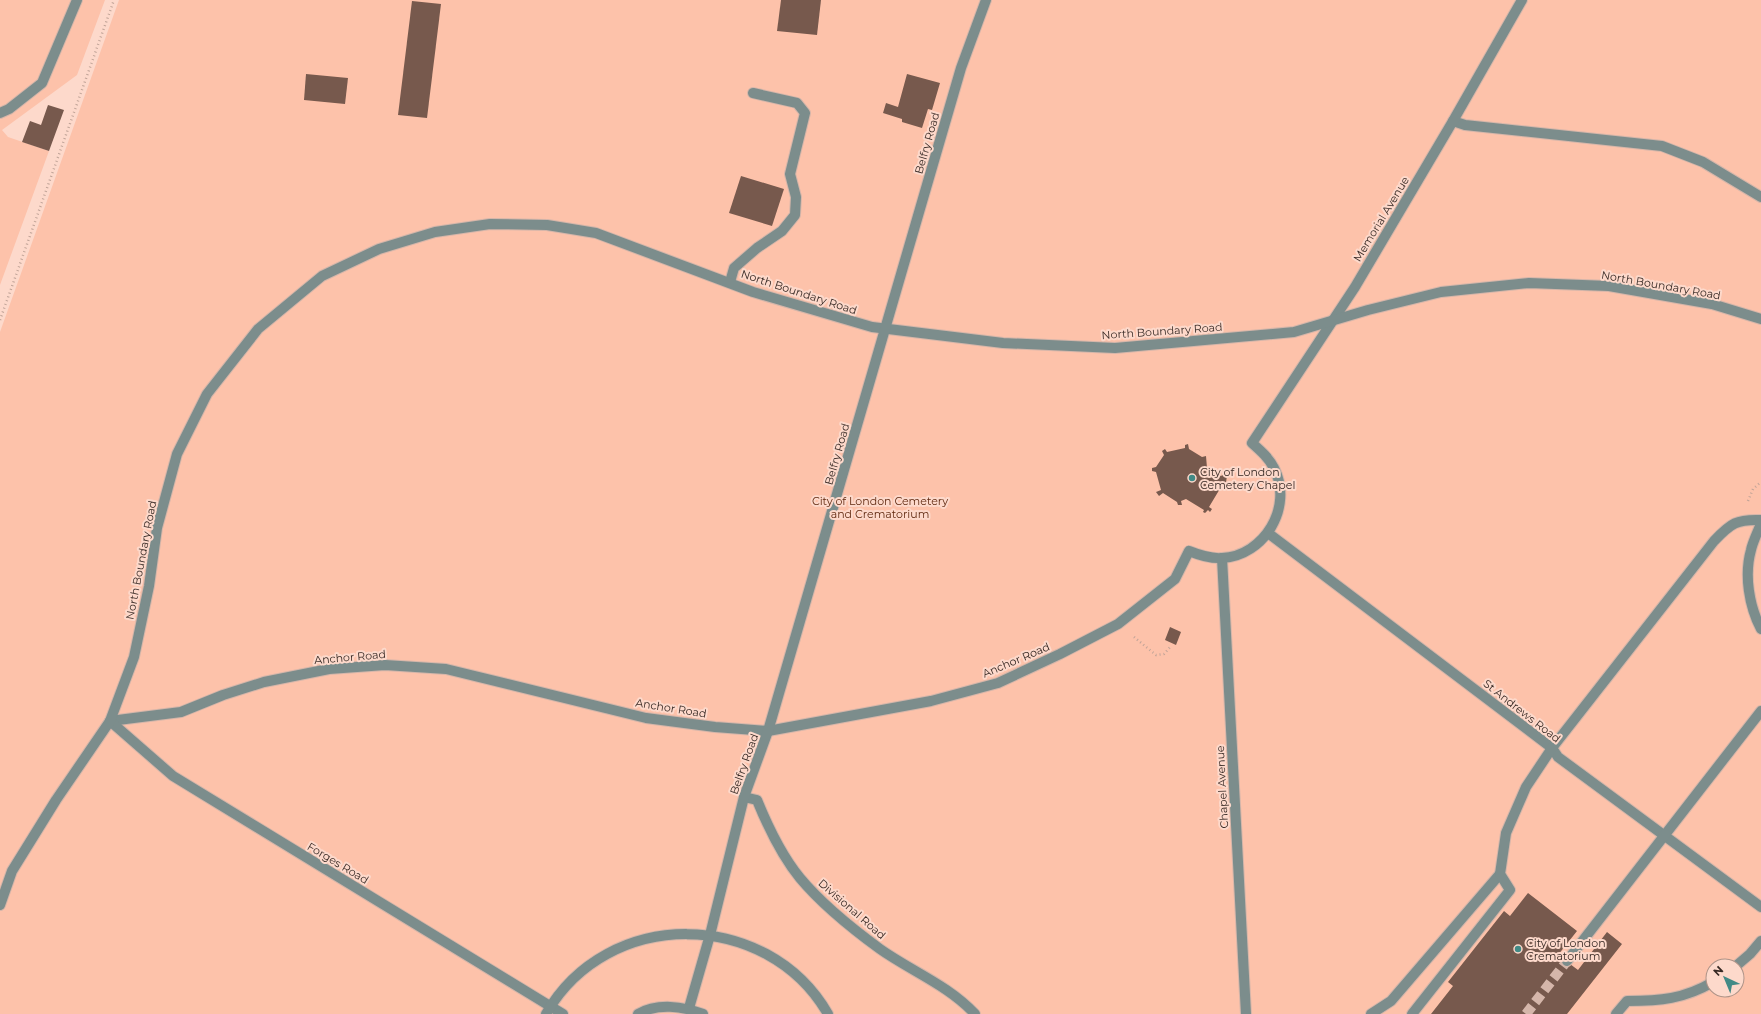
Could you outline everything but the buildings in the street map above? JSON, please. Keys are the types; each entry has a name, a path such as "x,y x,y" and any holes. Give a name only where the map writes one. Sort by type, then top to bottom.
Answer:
{"lane":[{"path":"0,112 9,109 42,83 77,0"},
{"name":"Belfry Road","path":"689,1008 710,935 744,797 768,731 961,68 986,0"},
{"name":"Memorial Avenue","path":"1268,533 1276,518 1280,502 1280,485 1275,469 1265,455 1252,444 1332,322 1453,121 1522,0"},
{"path":"730,282 734,268 782,231 795,215 796,197 790,174 805,113 797,103 754,93"},
{"path":"1453,121 1465,125 1662,146 1703,162 1761,197"},
{"name":"North Boundary Road","path":"0,904 12,871 56,800 110,721 134,658 149,586 157,528 177,454 207,394 258,329 322,276 379,249 435,232 490,224 547,226 596,233 730,282 753,292 872,327 1002,343 1115,348 1294,332 1332,322 1368,310 1441,292 1529,283 1609,286 1712,304 1761,318"},
{"path":"1371,1014 1391,1001 1500,874 1506,833 1526,787 1552,748 1714,541 1729,525 1744,519 1761,520"},
{"path":"1761,524 1750,551 1748,584 1754,616 1761,629"},
{"path":"1222,558 1240,554 1255,546 1268,533"},
{"name":"St Andrews Road","path":"1268,533 1552,748 1558,757 1761,907"},
{"name":"Anchor Road","path":"110,721 181,712 223,695 264,682 329,669 385,665 446,669 646,718 715,727 768,731 931,701 998,683 1060,654 1118,624 1175,579 1189,551 1205,557 1222,558"},
{"name":"Chapel Avenue","path":"1222,558 1246,1014"},
{"path":"1567,961 1761,711"},
{"name":"Forges Road","path":"110,721 173,776 548,1010 563,1014"},
{"name":"Divisional Road","path":"744,797 758,800 770,832 800,878 835,913 880,949 941,986 975,1014"},
{"path":"1412,1014 1510,890 1500,874"},
{"path":"548,1010 567,985 587,967 609,953 634,942 660,936 686,934 710,935 745,944 764,952 786,966 806,984 828,1014"},
{"path":"1745,958 1761,941"},
{"path":"1616,1014 1627,1001 1663,1000 1695,992 1705,986"},
{"path":"638,1014 665,1006 689,1008 703,1014"}],"path":[{"path":"0,320 114,0"},
{"path":"1753,489 1761,482"},
{"path":"1118,624 1156,655 1164,654 1170,646"}],"green space":[{"path":"0,0 105,0 77,75 2,130 8,137 49,151 0,285"},
{"name":"City of London Cemetery and Crematorium","path":"119,0 1761,0 1761,1014 0,1014 0,332"}],"tunnel":[{"path":"1526,1014 1567,961"}],"place":[{"name":"City of London Cemetery Chapel","path":"1192,478"},
{"name":"City of London Crematorium","path":"1518,949"}]}
